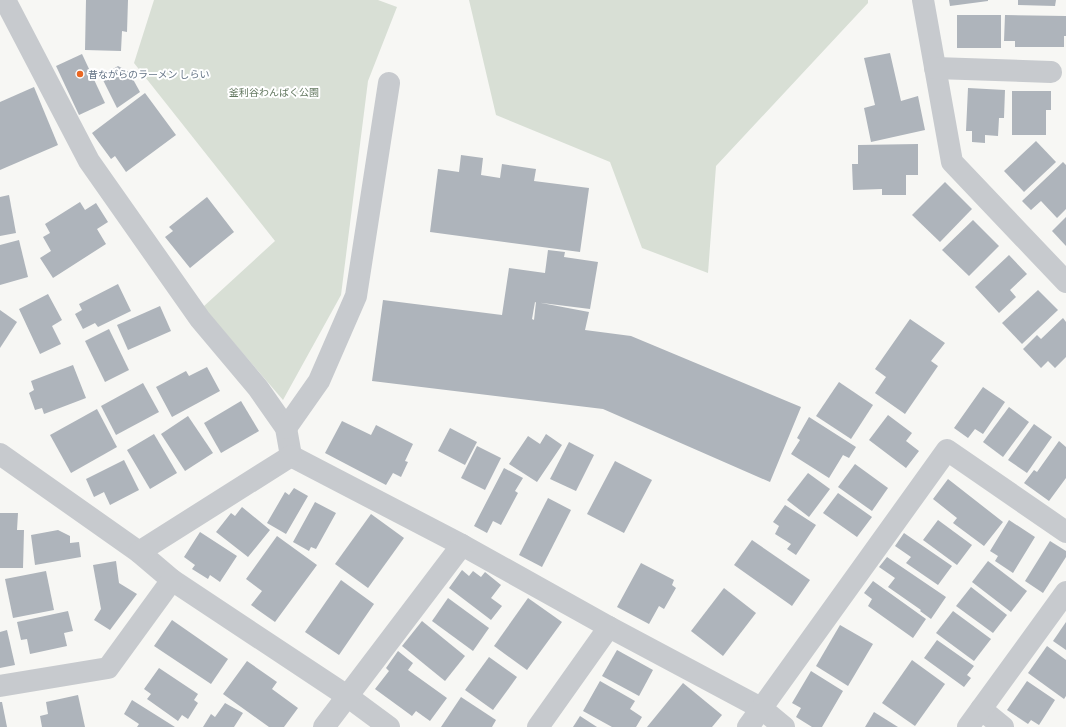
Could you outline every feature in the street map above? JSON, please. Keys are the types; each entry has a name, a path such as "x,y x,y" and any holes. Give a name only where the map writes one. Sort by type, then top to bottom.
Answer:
{"street":[{"path":"5,0 89,161 200,318 258,388 286,428 291,456"},
{"path":"923,0 952,162 1066,282"},
{"path":"935,68 1051,72"},
{"path":"286,428 319,381 356,296 390,83"},
{"path":"748,727 947,450 1066,532"},
{"path":"0,454 139,552 172,580 347,696 389,727"},
{"path":"291,456 462,545 609,627 761,708 784,727"},
{"path":"139,552 291,456"},
{"path":"324,727 462,545"},
{"path":"0,686 108,668 172,580"},
{"path":"968,727 1066,592"},
{"path":"538,727 609,627"},
{"path":"981,710 1003,727"}],"green space":[{"name":"釜利谷わんぱく公園","path":"154,0 378,0 397,7 368,81 341,295 283,400 203,307 275,241 134,63"},
{"path":"469,0 868,0 868,3 716,166 708,273 642,248 610,162 496,115"}],"building":[{"path":"86,0 128,0 127,32 122,31 121,51 85,50"},
{"path":"949,0 988,0 988,1 950,6"},
{"path":"1018,0 1056,0 1055,6 1018,5"},
{"path":"957,15 1001,15 1001,48 957,48"},
{"path":"1005,15 1066,16 1066,36 1064,36 1064,47 1015,47 1015,41 1004,41"},
{"path":"890,53 901,101 918,96 925,130 871,142 864,108 875,105 864,58"},
{"path":"82,54 105,103 79,115 56,66"},
{"path":"118,66 129,72 140,92 117,108 101,76"},
{"path":"34,87 58,145 0,170 0,102"},
{"path":"968,88 1005,90 1004,118 999,118 998,136 985,135 985,143 972,142 972,131 966,131"},
{"path":"1012,91 1051,91 1051,110 1046,110 1046,135 1012,135"},
{"path":"145,93 176,135 126,172 115,156 111,159 92,133"},
{"path":"1036,141 1056,162 1024,192 1004,171"},
{"path":"918,144 918,175 906,175 906,195 882,195 882,189 853,190 852,164 858,164 858,145"},
{"path":"461,155 483,158 481,175 500,178 502,164 536,169 534,181 589,188 580,252 430,232 438,169 459,172"},
{"path":"1063,162 1066,165 1066,209 1057,218 1041,201 1031,210 1022,201"},
{"path":"945,182 972,209 940,242 912,215"},
{"path":"9,195 16,233 0,236 0,197"},
{"path":"207,197 234,232 190,268 165,237 173,231 169,227"},
{"path":"80,202 85,210 96,203 108,222 97,229 106,244 53,278 40,258 51,251 43,237 50,233 45,224"},
{"path":"1066,217 1066,246 1052,231"},
{"path":"973,220 999,246 969,276 942,250"},
{"path":"19,240 28,277 0,285 0,245"},
{"path":"548,250 565,252 564,257 598,262 590,309 540,303 589,312 585,330 631,336 801,407 770,482 603,409 372,381 383,300 502,315 509,268 545,273","holes":["536,302 534,320 532,319"]},
{"path":"1009,255 1027,274 1010,290 1016,297 999,313 975,287"},
{"path":"118,284 131,311 98,327 95,323 83,329 75,314 82,310 79,304"},
{"path":"1038,290 1058,310 1022,344 1002,323"},
{"path":"48,294 62,320 52,326 61,344 40,354 19,309"},
{"path":"160,306 171,331 128,350 117,325"},
{"path":"0,310 17,322 0,348"},
{"path":"1063,318 1066,322 1066,357 1055,368 1048,361 1041,368 1023,349 1037,335 1041,339"},
{"path":"910,319 945,343 931,361 938,366 905,414 875,393 886,377 875,369"},
{"path":"109,329 129,370 105,382 85,341"},
{"path":"73,365 86,398 44,414 42,408 35,410 29,393 34,390 31,381"},
{"path":"207,367 220,391 172,417 156,387 186,371 189,376"},
{"path":"839,382 873,405 851,439 816,416"},
{"path":"143,383 159,412 116,435 101,406"},
{"path":"983,387 1005,402 983,434 975,429 968,438 954,428"},
{"path":"241,401 259,431 221,453 204,423"},
{"path":"1009,407 1029,422 1003,457 983,442"},
{"path":"97,409 117,447 71,473 50,435"},
{"path":"888,415 912,433 906,441 919,451 906,468 869,440"},
{"path":"188,416 213,453 185,471 161,434"},
{"path":"809,417 856,447 849,458 843,455 829,478 791,454 800,440 797,438"},
{"path":"342,421 371,435 376,425 413,444 405,461 408,462 401,477 393,473 386,485 325,453"},
{"path":"1034,424 1052,437 1027,473 1008,460"},
{"path":"450,428 477,442 465,465 438,451"},
{"path":"154,434 177,473 150,489 127,450"},
{"path":"546,434 562,445 537,482 509,464 528,436 540,444"},
{"path":"1059,441 1066,447 1066,478 1049,501 1024,483 1034,470 1037,472"},
{"path":"569,442 594,455 576,491 550,479"},
{"path":"477,446 501,458 485,490 461,478"},
{"path":"124,460 139,490 110,505 104,492 94,497 86,479"},
{"path":"615,461 652,480 624,533 587,514"},
{"path":"855,464 888,488 872,511 838,487"},
{"path":"504,468 523,478 515,491 518,493 501,525 493,521 487,533 474,526"},
{"path":"808,473 830,489 809,517 787,500"},
{"path":"948,479 1003,522 984,546 953,523 957,518 933,499"},
{"path":"294,488 308,496 286,534 267,523 285,492 289,495"},
{"path":"838,493 872,517 857,537 823,513"},
{"path":"548,498 571,510 542,567 519,555"},
{"path":"315,502 336,513 316,549 311,547 309,551 293,542"},
{"path":"785,505 816,525 796,555 787,549 791,544 775,534 779,526 773,522"},
{"path":"242,507 270,530 248,557 216,532 231,513 235,516"},
{"path":"0,513 18,513 17,530 24,530 23,568 0,568"},
{"path":"371,514 404,538 368,588 335,564"},
{"path":"938,520 972,545 957,565 923,540"},
{"path":"1009,520 1035,537 1013,573 995,561 998,556 990,551"},
{"path":"58,530 70,536 70,543 79,542 81,557 35,565 31,535"},
{"path":"200,532 237,556 220,582 210,575 208,579 192,569 195,565 184,557"},
{"path":"904,533 952,566 938,585 906,563 911,557 895,546"},
{"path":"277,536 317,565 275,622 251,605 262,591 246,579"},
{"path":"752,540 810,580 792,606 734,565"},
{"path":"1050,541 1066,551 1066,557 1043,593 1025,581"},
{"path":"887,557 946,597 931,619 920,611 921,610 888,587 895,578 879,567"},
{"path":"116,561 119,583 137,594 110,630 94,620 101,609 93,565"},
{"path":"988,561 1027,591 1011,612 972,582"},
{"path":"641,563 674,580 672,585 676,588 664,609 659,606 649,624 617,607"},
{"path":"462,570 469,576 473,571 481,577 485,572 501,585 491,598 502,606 491,620 449,588"},
{"path":"46,571 54,610 13,618 5,579"},
{"path":"341,580 374,604 339,655 305,632"},
{"path":"873,581 926,619 913,638 868,606 872,599 864,593"},
{"path":"971,587 1007,615 993,633 956,606"},
{"path":"724,588 756,613 723,656 691,631"},
{"path":"448,598 489,628 473,651 432,621"},
{"path":"528,598 562,622 527,670 494,646"},
{"path":"68,611 73,631 64,633 67,646 30,654 27,639 21,640 17,622"},
{"path":"953,611 991,639 974,661 936,633"},
{"path":"172,620 228,659 211,684 154,646"},
{"path":"422,621 465,656 445,681 402,646"},
{"path":"1066,622 1066,650 1053,641"},
{"path":"840,625 873,644 848,686 816,666"},
{"path":"7,630 15,665 0,668 0,632"},
{"path":"937,640 974,666 967,675 971,678 964,687 924,658"},
{"path":"1047,646 1066,660 1066,696 1064,699 1028,673"},
{"path":"617,650 653,670 639,696 602,676"},
{"path":"398,651 413,663 408,670 447,698 430,721 416,711 412,716 375,689 389,671 386,668"},
{"path":"489,657 517,677 493,710 465,690"},
{"path":"912,660 945,684 915,726 882,703"},
{"path":"247,661 277,682 272,689 298,708 284,727 269,727 223,694"},
{"path":"159,668 198,694 194,700 198,703 188,719 182,715 178,721 147,699 151,694 144,689"},
{"path":"811,671 843,691 822,727 812,727 796,717 801,708 792,703"},
{"path":"600,681 635,701 630,709 642,717 636,727 612,727 583,711"},
{"path":"1027,681 1055,700 1039,725 1031,720 1028,724 1007,710"},
{"path":"683,683 722,715 712,727 647,727"},
{"path":"78,695 85,727 42,727 40,716 48,714 46,702"},
{"path":"461,697 496,720 492,727 441,727"},
{"path":"132,700 175,727 137,727 139,724 124,714"},
{"path":"0,702 2,702 7,727 0,727"},
{"path":"225,703 243,713 234,727 203,727 211,714 215,717"},
{"path":"874,712 898,727 865,727"},
{"path":"580,716 597,727 573,727"}],"place":[{"name":"昔ながらのラーメン しらい","path":"80,74"}]}
